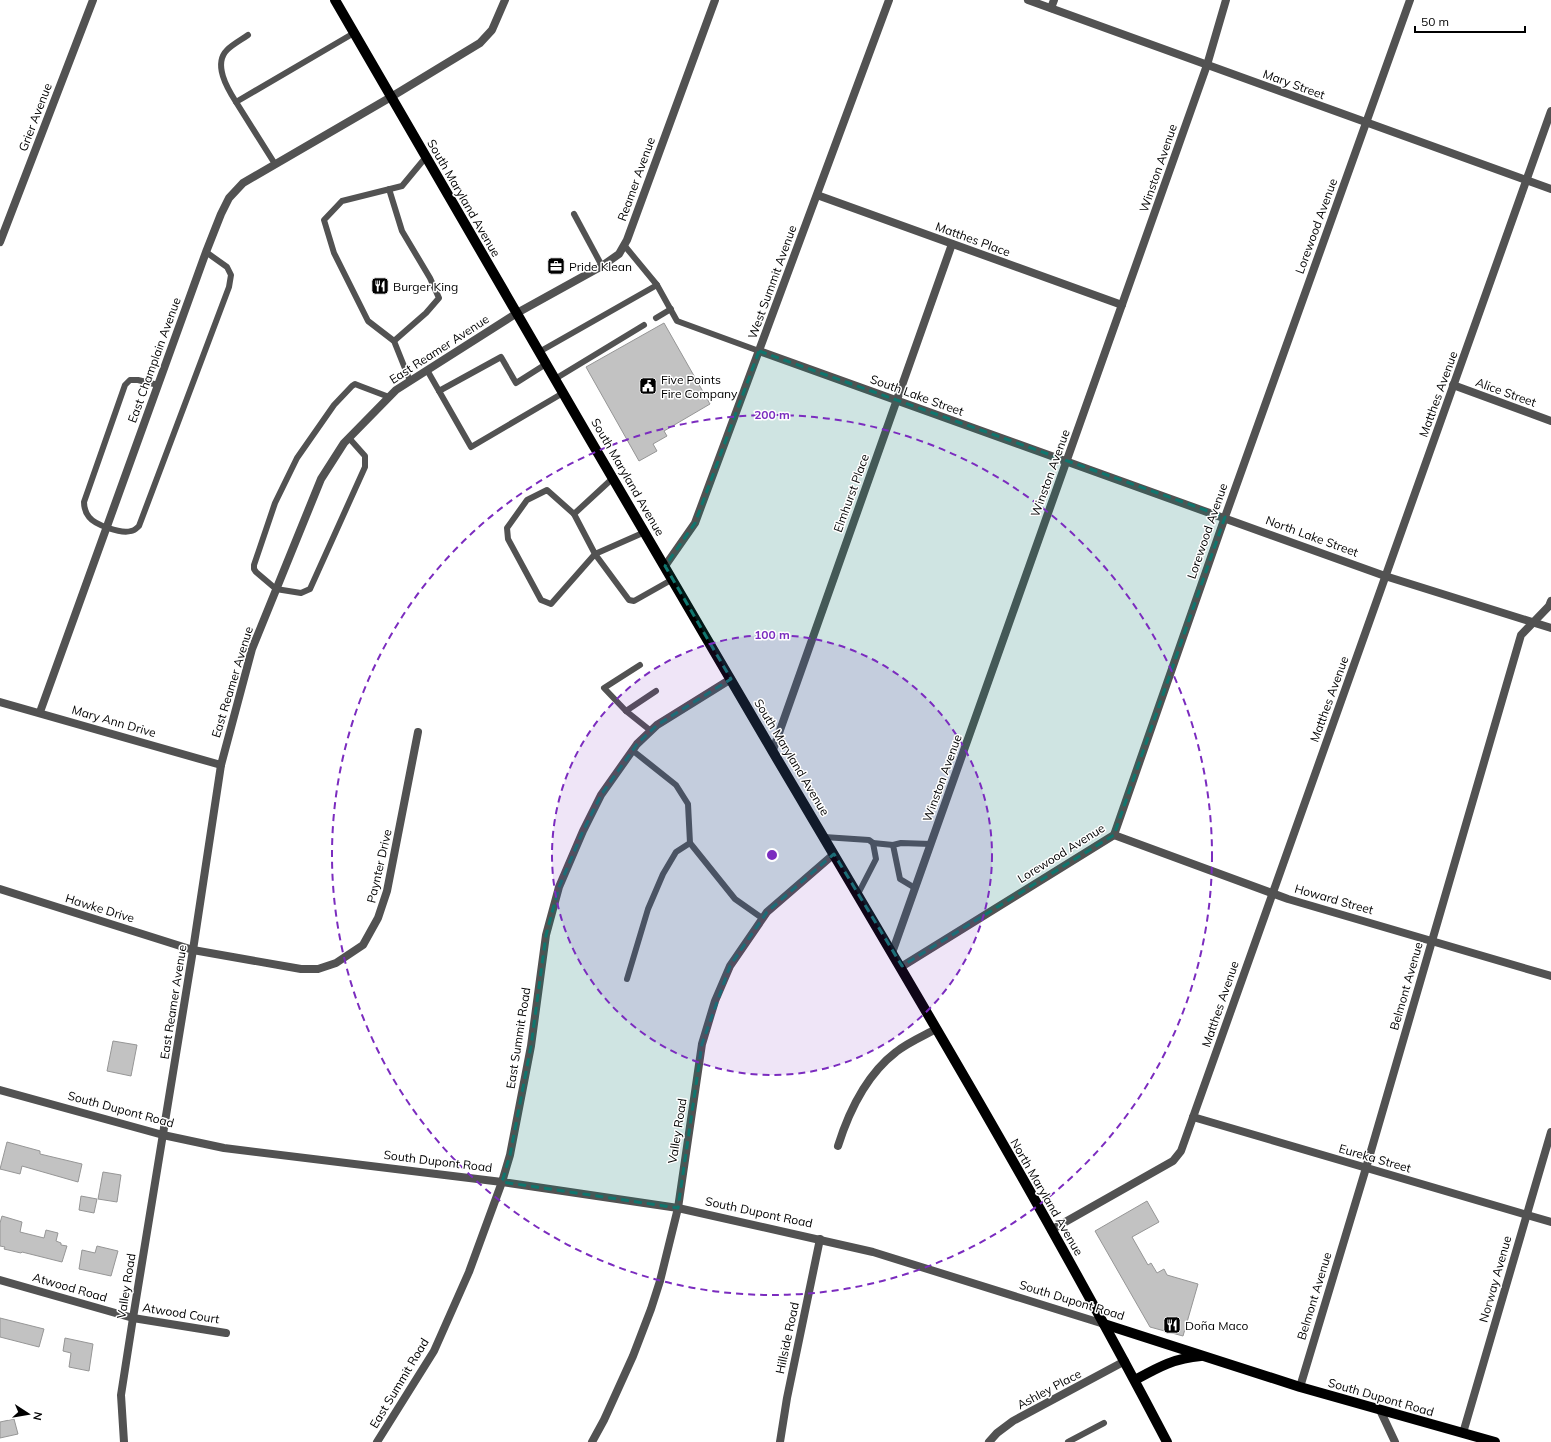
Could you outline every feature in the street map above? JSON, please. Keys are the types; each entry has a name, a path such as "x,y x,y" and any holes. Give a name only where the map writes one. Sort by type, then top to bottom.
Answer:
{"main road":[{"name":"South Maryland Avenue","path":"335,0 516,313 901,967"},
{"name":"North Maryland Avenue","path":"901,967 1125,1361 1165,1441"},
{"name":"South Dupont Road","path":"1104,1324 1300,1387 1495,1442"},
{"path":"1135,1380 1178,1359 1204,1355"}],"street":[{"name":"Grier Avenue","path":"0,242 93,0"},
{"name":"East Champlain Avenue","path":"40,712 206,252 221,214 230,198 243,183 391,97 480,43 492,30 505,0"},
{"name":"Reamer Avenue","path":"516,313 602,266 619,254 624,245 715,0"},
{"name":"West Summit Avenue","path":"665,566 695,523 889,0"},
{"name":"Mary Street","path":"1028,0 1551,189"},
{"path":"1051,8 1054,0"},
{"name":"Winston Avenue","path":"892,952 1207,65 1226,0"},
{"name":"Lorewood Avenue","path":"901,967 1114,835 1225,517 1410,0"},
{"name":"Matthes Avenue","path":"1051,1230 1173,1161 1181,1151 1551,112"},
{"name":"Matthes Place","path":"817,195 1122,305"},
{"name":"Elmhurst Place","path":"773,750 952,244"},
{"name":"East Reamer Avenue","path":"163,1135 193,950 220,765 252,649 321,478 344,443 396,390 516,313"},
{"name":"South Lake Street","path":"759,351 1067,461"},
{"name":"Alice Street","path":"1454,385 1551,420"},
{"name":"North Lake Street","path":"1067,461 1385,576 1551,628"},
{"name":"Belmont Avenue","path":"1300,1387 1366,1168 1521,635 1549,606 1551,601"},
{"name":"East Summit Road","path":"377,1442 434,1351 469,1272 502,1182 510,1155 531,1046 546,935 559,887 583,831 601,795 637,744 657,725 731,679"},
{"name":"Mary Ann Drive","path":"0,702 40,712 220,765"},
{"name":"Paynter Drive","path":"193,950 301,969 318,968 336,963 363,944 378,918 387,891 418,732"},
{"name":"Howard Street","path":"1114,835 1272,893 1551,976"},
{"name":"Valley Road","path":"592,1442 634,1356 660,1281 678,1208 702,1044 715,1001 730,966 762,918 834,854"},
{"name":"Hawke Drive","path":"0,889 193,950"},
{"path":"838,1146 844,1124 856,1100 876,1071 896,1052 936,1029"},
{"name":"South Dupont Road","path":"0,1090 163,1135 224,1148 502,1182 678,1208 873,1252 1104,1324"},
{"name":"Eureka Street","path":"1193,1117 1551,1222"},
{"name":"Norway Avenue","path":"1463,1433 1551,1132"},
{"name":"Valley Road","path":"124,1442 121,1395 132,1318 163,1135"},
{"name":"Hillside Road","path":"780,1442 787,1398 820,1239"},
{"name":"Atwood Road","path":"0,1280 132,1318"},
{"name":"Atwood Court","path":"132,1318 226,1333"},
{"name":"Ashley Place","path":"989,1442 997,1433 1013,1421 1125,1361"},
{"path":"1380,1410 1395,1442"}],"lane":[{"path":"236,102 354,33"},
{"path":"248,35 228,49 223,55 221,64 228,90 275,164"},
{"path":"410,381 394,341 368,321 334,253 324,220 342,201 402,186 426,157"},
{"path":"389,189 402,231 440,298 426,313 394,341"},
{"path":"574,214 602,266"},
{"path":"624,245 658,285 677,321 759,351"},
{"path":"158,385 138,380 130,380 125,386 84,502 85,510 89,518 106,528 131,531 139,526 229,287 231,275 227,267 206,252"},
{"path":"539,352 658,285"},
{"path":"656,318 671,309"},
{"path":"555,379 644,325"},
{"path":"439,391 501,357 516,383 546,364"},
{"path":"427,370 472,447 563,393"},
{"path":"349,438 365,456 364,467 310,589 301,594 276,589 256,572 254,566 276,503 297,458 334,405 355,384 389,397"},
{"path":"574,514 614,478"},
{"path":"645,532 595,554 551,604 541,600 508,539 507,528 526,500 547,490 574,514 595,554 629,600 634,601 673,579"},
{"path":"640,665 604,688 626,711 651,731"},
{"path":"626,711 656,691"},
{"path":"632,750 676,785 688,804 690,843 735,899 762,918"},
{"path":"824,837 869,840 874,843 892,845 902,843 931,844"},
{"path":"626,979 648,909 663,874 676,852 690,843"},
{"path":"858,894 876,859 874,843"},
{"path":"892,845 900,879 915,888"},
{"path":"1068,1442 1104,1423"}],"highlighted area":[{"path":"759,351 1225,517 1114,835 902,966 834,854 767,912 730,966 702,1044 678,1208 502,1182 510,1155 531,1046 546,935 559,887 583,831 601,795 637,744 657,725 731,679 665,566 695,523"}],"building":[{"name":"Five Points Fire Company","path":"664,323 710,404 664,431 667,436 653,444 657,451 639,461 586,367"},
{"path":"113,1041 137,1045 131,1076 107,1071"},
{"path":"7,1142 40,1151 40,1154 82,1164 78,1182 22,1166 20,1174 0,1169"},
{"path":"103,1172 121,1175 117,1202 98,1199"},
{"path":"81,1196 97,1199 94,1213 79,1210"},
{"path":"1147,1201 1159,1222 1132,1237 1148,1265 1151,1263 1157,1273 1164,1269 1167,1275 1198,1284 1183,1336 1150,1327 1095,1231"},
{"path":"2,1216 22,1222 20,1232 44,1238 46,1230 58,1233 56,1241 61,1243 61,1245 67,1246 62,1262 4,1249 5,1247 0,1246 0,1223"},
{"path":"97,1246 118,1251 111,1276 79,1269 82,1250 95,1253"},
{"path":"0,1318 44,1329 39,1347 0,1337"},
{"path":"65,1338 93,1344 89,1371 69,1367 71,1353 63,1351"},
{"path":"14,1419 18,1434 0,1438 0,1422"}],"place":[{"name":"Pride Klean","path":"556,266"},
{"name":"Burger King","path":"380,286"},
{"name":"Five Points Fire Company","path":"648,386"},
{"name":"Doña Maco","path":"1172,1325"}]}
